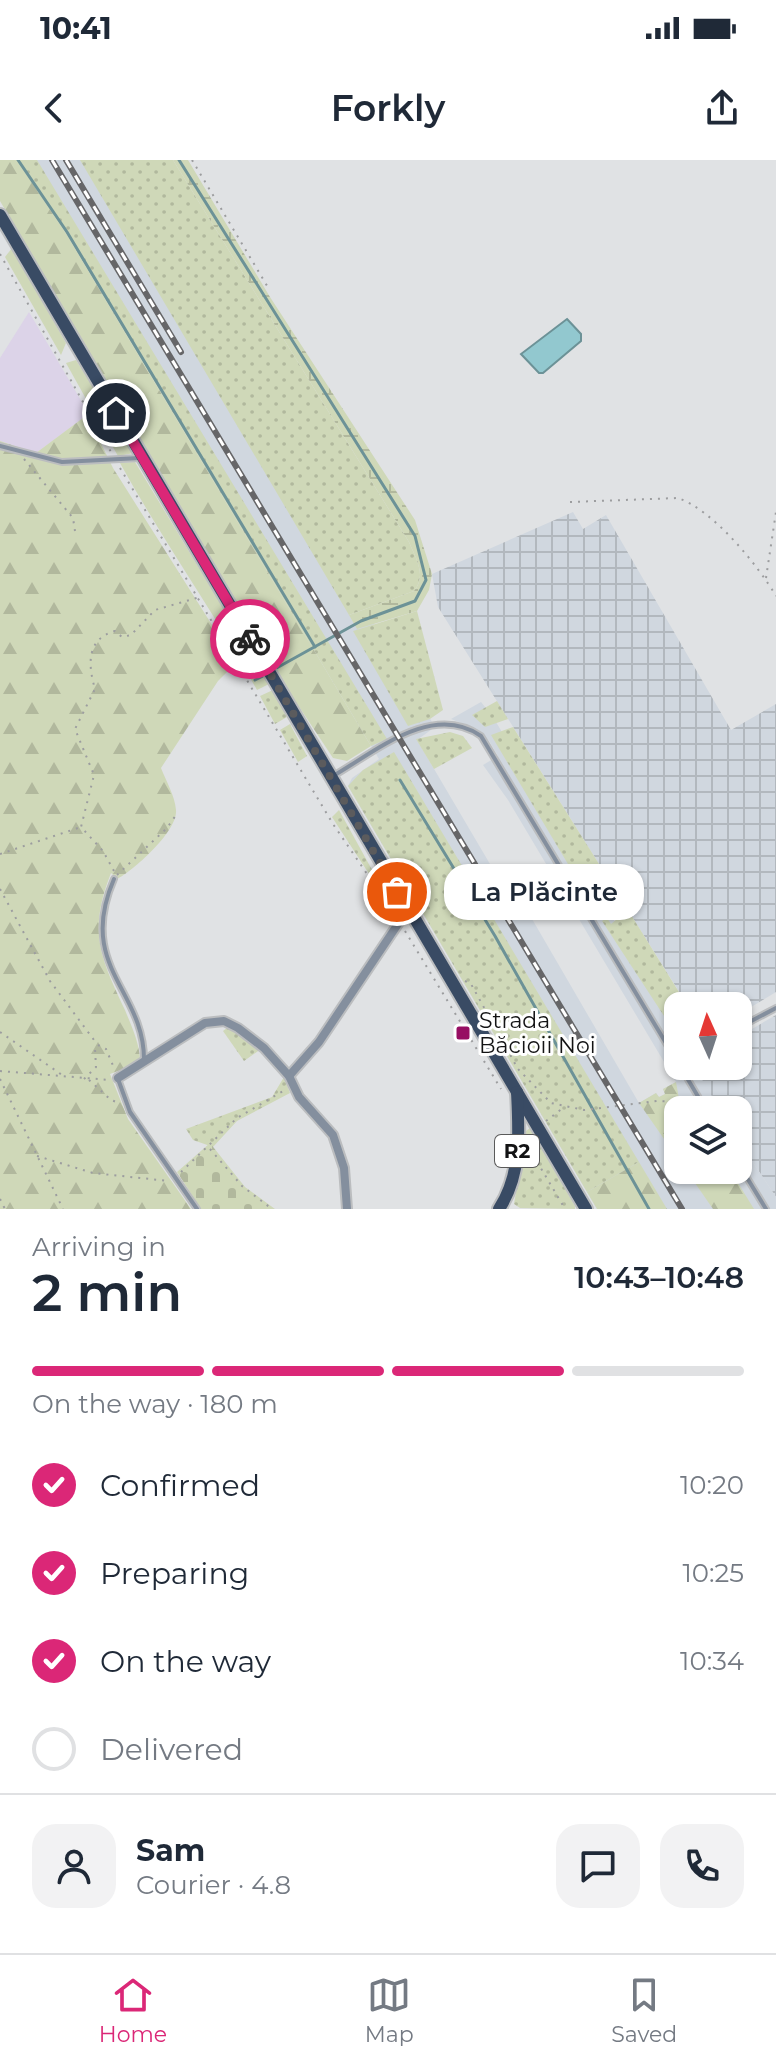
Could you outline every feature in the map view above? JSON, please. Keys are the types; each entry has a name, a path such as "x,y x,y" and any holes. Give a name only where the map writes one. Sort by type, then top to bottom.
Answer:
{"main road":[{"name":"R2","path":"0,215 266,665 510,1091 519,1131 514,1177 499,1209"},
{"path":"510,1091 539,1126 586,1209"}],"street":[{"path":"290,1080 408,909"},
{"path":"118,1078 199,1026 217,1020 251,1036 333,1135 344,1168 347,1209"}],"lane":[{"path":"0,446 62,462 142,457"},
{"path":"331,778 429,725 463,727 481,736 664,1038"},
{"path":"116,877 105,907 104,953 135,1021 144,1063"},
{"path":"752,1021 776,1008"},
{"path":"118,1078 128,1106 197,1209"},
{"path":"751,1184 766,1209"}],"path":[{"path":"192,160 269,289"},
{"path":"0,254 115,460 353,856 510,1091"},
{"path":"23,454 29,469 73,518 75,531"},
{"path":"570,502 678,498 691,503 713,521 766,579 776,596"},
{"path":"766,579 776,512"},
{"path":"81,827 94,775 75,729 95,689 90,662 95,641 115,631 122,637 131,635 155,610 200,597"},
{"path":"81,827 103,851 116,877 167,828 176,815"},
{"path":"0,854 81,827"},
{"path":"0,889 50,981 98,1045 106,1049 118,1078 89,1080 0,1071"},
{"path":"460,983 471,984 518,1069 531,1086 551,1103 584,1110 664,1101"},
{"path":"0,1032 67,1078"},
{"path":"84,1079 96,1067 95,1049 98,1045"},
{"path":"0,1079 63,1209"},
{"path":"89,1080 111,1100 128,1106"},
{"path":"37,1156 93,1173 177,1180 237,1118 290,1080"},
{"path":"539,1126 564,1107"},
{"path":"519,1131 565,1209"},
{"path":"207,1149 242,1186 272,1209"},
{"path":"0,1199 5,1209"}],"shaded area":[{"path":"17,160 96,160 357,628 373,623 435,727 417,740 513,903 521,900 639,1103 656,1093 659,1097 665,1094 663,1089 675,1080 702,1080 712,1096 664,1096 664,1184 752,1184 752,1161 776,1197 776,1209 597,1209 348,786 352,778 379,759 67,235"},
{"path":"29,312 89,414 36,453 0,441 0,358"},
{"path":"573,512 583,529 606,515 731,730 776,704 776,992 752,1007 752,992 679,992 438,607 432,574"},
{"path":"481,702 493,717 664,1005 664,1062 508,800 483,765 498,756 489,741 474,728 451,719"},
{"path":"776,1015 776,1197 752,1161 752,1096 710,1096 701,1080 752,1080 752,1029"}],"green space":[{"path":"0,160 17,160 67,235 371,746 347,761 333,758 282,681 0,201"},
{"path":"17,160 37,160 387,739 371,746 67,235"},
{"path":"80,160 173,160 409,542 420,573 414,591 349,615"},
{"path":"173,160 188,160 270,297 415,520 432,574 429,590 417,611 357,629 349,615 414,591 420,579 417,561 409,542"},
{"path":"12,248 66,343 61,355 5,257"},
{"path":"76,360 134,453 118,456 66,363"},
{"path":"87,415 113,468 236,663 218,681 161,768 176,810 170,829 133,868 117,879 111,873 100,911 100,943 104,959 134,1034 140,1058 137,1064 110,1074 128,1119 191,1209 0,1209 0,441 36,453"},
{"path":"135,462 269,684 257,690 120,463"},
{"path":"417,611 443,710 430,719 408,726 353,631"},
{"path":"273,690 287,717 275,724 260,696"},
{"path":"497,701 508,719 485,727 472,715"},
{"path":"290,724 307,756 298,762 280,730"},
{"path":"513,727 621,899 593,906 491,735"},
{"path":"450,732 463,736 472,748 434,769 416,739"},
{"path":"394,752 639,1162 587,1192 348,786 363,770"},
{"path":"339,810 376,877 373,880 332,817"},
{"path":"628,910 679,992 664,992 664,1016 602,921 607,918 611,924"},
{"path":"228,1027 261,1049 244,1061 223,1031"},
{"path":"284,1077 290,1093 237,1121 213,1147 193,1140 186,1129 272,1097"},
{"path":"676,1082 678,1096 664,1096 664,1139 639,1103 656,1093 659,1097 665,1094 663,1089"},
{"path":"530,1128 575,1209 520,1208 514,1204 526,1131"},
{"path":"210,1143 245,1187 275,1209 201,1209 177,1172"},
{"path":"639,1162 667,1209 597,1209 587,1192"},
{"path":"696,1184 739,1184 754,1209 713,1209"}],"water":[{"path":"567,319 581,334 581,341 543,373 539,373 521,354"}],"waterway":[{"path":"18,160 67,232 315,647"},
{"path":"179,160 415,536 426,580 415,601 361,621 273,670"},
{"path":"255,680 267,674"},
{"path":"400,780 495,936 649,1209"}],"railway":[{"path":"52,160 682,1209"},
{"path":"66,160 181,352"}],"way so far":[{"path":"250,639 397,892"}],"place":[{"name":"La Plăcinte","path":"397,892"},
{"name":"Strada Băcioii Noi","path":"463,1033"}],"route":[{"path":"116,413 250,639"}]}
